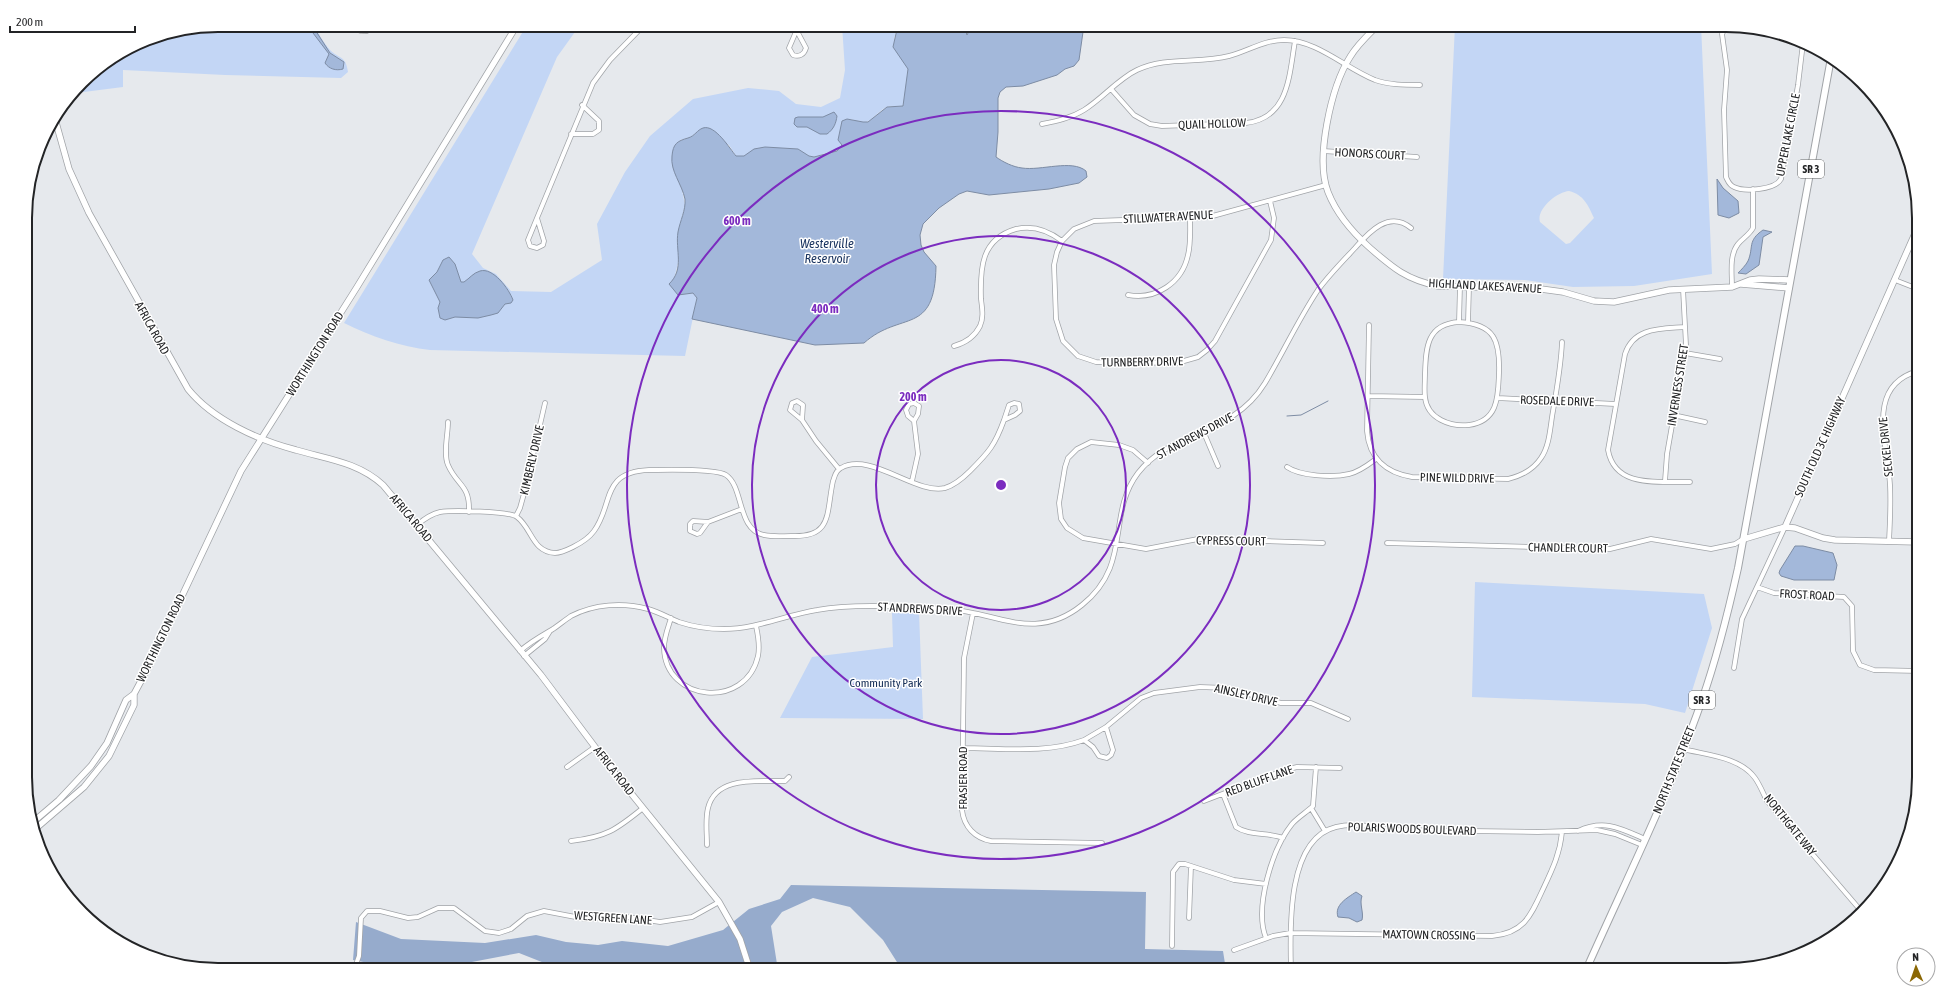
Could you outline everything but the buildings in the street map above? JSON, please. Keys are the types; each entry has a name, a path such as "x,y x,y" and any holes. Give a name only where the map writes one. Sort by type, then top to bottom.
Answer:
{"main road":[{"name":"SR 3","path":"1744,539 1788,288 1830,64"},
{"name":"NORTH STATE STREET","path":"1589,963 1645,839 1702,700 1718,648 1744,539"}],"street":[{"name":"WORTHINGTON ROAD","path":"38,826 90,781 109,756 134,705 134,694 241,472 353,293 513,32"},
{"path":"537,218 544,240 540,247 534,248 530,246 528,238 582,106 598,74 637,32"},
{"path":"796,32 789,48 793,55 798,56 803,54 806,48 800,32"},
{"name":"HIGHLAND LAKES AVENUE","path":"1371,32 1360,44 1346,65 1336,90 1323,151 1326,185 1332,202 1341,217 1362,240 1392,268 1405,276 1427,284 1468,287 1541,288 1563,292 1594,301 1614,302 1664,291 1732,287 1750,280 1790,280"},
{"name":"UPPER LAKE CIRCLE","path":"1723,32 1722,34 1727,70 1724,110 1726,177 1728,182 1733,186 1753,189 1773,186 1781,179 1798,86 1802,48"},
{"path":"1042,124 1075,115 1132,72 1156,63 1218,58 1268,42 1295,41 1318,50 1381,82 1420,85"},
{"name":"QUAIL HOLLOW","path":"1111,89 1134,115 1154,125 1246,124 1258,121 1271,114 1282,100 1287,87 1295,41"},
{"path":"571,134 593,134 599,130 599,121 582,106"},
{"name":"AFRICA ROAD","path":"57,126 66,161 96,226 182,380 200,403 224,419 261,438 348,464 370,474 383,485 541,675 595,747 719,902 740,939 748,963"},
{"name":"HONORS COURT","path":"1323,151 1417,157"},
{"name":"STILLWATER AVENUE","path":"1062,241 1074,229 1094,221 1214,216 1326,185"},
{"path":"1732,287 1732,261 1736,247 1750,234 1752,228 1753,189"},
{"name":"TURNBERRY DRIVE","path":"1062,241 1057,252 1054,265 1056,319 1061,337 1072,351 1082,358 1096,362 1185,362 1202,354 1215,341 1267,249 1272,237 1274,226 1270,201"},
{"path":"1128,295 1140,296 1156,293 1166,288 1177,278 1188,257 1190,218"},
{"name":"ST ANDREWS DRIVE","path":"520,651 540,635 550,631 571,616 591,608 614,605 642,608 691,625 714,628 756,626 814,610 836,607 945,609 973,613 1003,621 1028,624 1052,620 1066,615 1085,603 1100,587 1113,563 1128,492 1139,472 1164,450 1229,420 1253,399 1266,382 1317,291 1335,268 1376,227 1385,222 1398,221 1411,228"},
{"path":"954,346 970,339 980,326 982,314 982,266 987,252 997,240 1011,231 1030,228 1048,232 1062,241"},
{"name":"SOUTH OLD 3C HIGHWAY","path":"1734,668 1742,620 1912,242"},
{"path":"1895,280 1912,287"},
{"name":"HIGHLAND LAKES AVENUE","path":"1741,284 1788,288"},
{"path":"1459,322 1460,286"},
{"path":"1468,287 1468,322"},
{"name":"INVERNESS STREET","path":"1664,481 1673,415 1685,353 1683,289"},
{"path":"1459,322 1468,322 1487,330 1498,345 1500,357 1498,398 1494,409 1482,420 1470,425 1456,425 1442,421 1434,415 1427,406 1425,398 1426,351 1428,341 1442,327 1459,322"},
{"name":"PINE WILD DRIVE","path":"1369,325 1367,435 1370,446 1376,459 1392,472 1412,477 1500,479 1515,477 1534,466 1545,452 1560,372 1562,342"},
{"path":"1685,328 1649,330 1633,340 1625,354 1608,444 1609,457 1613,465 1620,473 1629,478 1690,482"},
{"path":"1685,353 1720,359"},
{"name":"SECKEL DRIVE","path":"1889,541 1890,486 1882,413 1888,392 1904,376 1912,373"},
{"path":"1368,396 1425,398"},
{"name":"ROSEDALE DRIVE","path":"1498,398 1615,404"},
{"path":"802,420 803,405 800,402 793,402 790,406 790,410 802,420 816,441 839,469"},
{"name":"KIMBERLY DRIVE","path":"516,516 524,497 545,403"},
{"path":"417,525 438,513 469,512 510,514 516,516 521,521 539,547 547,552 561,552 580,544 594,531 608,494 616,483 632,472 649,470 704,471 724,474 732,482 742,509 752,528 760,534 802,537 812,535 821,529 825,523 835,475 839,469 848,466 861,465 932,488 941,489 959,481 993,448 1009,405 1014,403 1019,404 1020,411 1004,420"},
{"path":"1673,415 1705,422"},
{"path":"912,481 918,454 914,421"},
{"path":"448,422 447,461 451,471 467,492 469,512"},
{"path":"1204,432 1218,466"},
{"name":"CYPRESS COURT","path":"1148,463 1130,448 1120,445 1098,442 1088,443 1079,447 1067,461 1059,503 1060,513 1064,524 1072,533 1083,538 1150,549 1198,539 1323,543"},
{"path":"1287,467 1300,474 1343,475 1360,470 1376,459"},
{"path":"708,522 698,534 690,531 690,524 694,521 708,522 742,509"},
{"path":"1744,539 1785,527 1834,540 1912,542"},
{"name":"CHANDLER COURT","path":"1387,544 1610,549 1642,540 1656,539 1711,549 1735,544 1744,539"},
{"name":"FROST ROAD","path":"1757,587 1774,593 1844,597 1852,606 1853,652 1860,665 1874,670 1912,671"},
{"name":"FRASIER ROAD","path":"973,613 964,658 962,816 967,826 976,835 986,840 997,842 1102,843"},
{"path":"671,618 665,636 664,647 667,663 673,673 684,684 695,691 707,693 730,690 743,682 751,672 759,652 756,626"},
{"name":"ST ANDREWS DRIVE","path":"524,656 545,639 550,631"},
{"name":"AINSLEY DRIVE","path":"963,748 1046,749 1062,747 1084,740 1106,727 1129,706 1147,695 1208,686 1236,690 1281,703 1311,703 1348,719"},
{"name":"WORTHINGTON ROAD","path":"37,819 59,800 91,766 107,743 126,700 134,694"},
{"path":"1084,740 1093,747 1099,756 1108,757 1112,753 1113,746 1109,739 1106,727"},
{"path":"567,767 595,747"},
{"name":"NORTHGATE WAY","path":"1683,749 1738,764 1750,772 1759,784 1767,801 1858,907"},
{"name":"RED BLUFF LANE","path":"1204,801 1296,767 1340,768"},
{"path":"1266,938 1262,927 1262,916 1266,884 1274,857 1283,838 1297,819 1311,808 1314,801 1316,767"},
{"path":"707,845 708,808 718,791 732,784 785,781 789,777"},
{"path":"1223,794 1236,827 1246,831 1283,838"},
{"path":"59,800 64,805"},
{"path":"571,841 610,833 643,808"},
{"path":"1291,963 1291,907 1300,870 1309,847 1318,836 1325,831 1311,808"},
{"name":"POLARIS WOODS BOULEVARD","path":"1575,832 1588,826 1610,825 1645,839"},
{"name":"POLARIS WOODS BOULEVARD","path":"1325,831 1336,827 1347,826 1378,826 1397,830 1562,832 1604,831 1642,845"},
{"name":"MAXTOWN CROSSING","path":"1234,950 1266,938 1290,933 1492,936 1506,934 1524,924 1536,907 1559,854 1562,832"},
{"path":"1172,946 1174,872 1179,864 1191,866 1234,880 1266,884"},
{"path":"1189,918 1191,866"},
{"name":"WESTGREEN LANE","path":"356,963 359,956 361,918 367,911 380,911 408,918 418,917 438,908 454,908 485,931 499,933 511,929 527,916 544,911 586,919 621,916 660,922 692,917 719,902"}],"green space":[{"path":"206,32 318,32 330,50 344,60 348,72 341,78 225,75 123,70 123,87 81,92 105,70 136,51 170,38"},
{"path":"523,32 575,32 557,57 472,254 483,268 496,274 511,291 551,292 602,260 597,224 625,172 650,136 693,99 748,88 779,91 796,104 821,107 840,98 845,70 842,32 896,32 894,39 908,69 903,106 887,107 867,122 863,123 851,119 840,141 842,145 841,148 814,157 809,157 798,149 759,148 744,156 736,156 729,145 700,130 691,137 680,140 676,175 682,190 685,205 678,233 680,255 674,279 678,295 693,293 697,298 685,356 419,349 386,340 344,323"},
{"path":"1455,32 1701,32 1712,274 1634,286 1573,287 1525,280 1443,279","holes":["1569,191 1578,195 1585,201 1594,218 1570,243 1566,244 1540,222 1541,212 1548,202 1559,194"]},
{"path":"1475,582 1704,594 1712,628 1685,713 1645,704 1472,697"},
{"name":"Community Park","path":"919,612 923,719 780,718 812,657 893,647 892,613"}],"shaded area":[{"path":"791,885 1146,892 1145,949 1223,951 1225,963 898,963 883,940 850,907 813,898 782,912 771,926 777,963 544,963 519,953 466,963 369,963 353,960 356,922 401,939 485,943 536,935 566,942 598,945 622,941 668,946 723,930 749,909 780,899"}],"water":[{"path":"316,32 330,53 344,62 343,69 333,69 325,63 329,54 313,33"},
{"name":"Westerville Reservoir","path":"896,32 966,32 967,35 968,32 1083,32 1079,60 1074,66 1065,69 1057,75 1023,86 1006,87 1000,92 998,98 996,157 1015,167 1022,168 1073,166 1086,171 1087,177 1079,183 1049,189 989,195 967,191 959,194 939,208 923,224 920,235 921,245 924,252 936,266 934,288 930,303 923,313 914,319 878,333 864,343 815,345 692,319 697,298 693,293 678,295 669,284 677,272 677,239 685,203 685,199 674,172 672,162 673,149 676,144 681,140 692,136 703,128 708,128 717,133 736,156 744,156 754,149 765,147 798,149 809,156 814,157 837,151 842,145 838,140 842,121 847,119 868,122 887,107 903,106 908,69 893,47"},
{"path":"834,112 837,116 835,123 833,128 827,134 820,134 807,127 797,127 794,124 795,118 798,117 823,117"},
{"path":"1717,179 1723,188 1738,201 1739,213 1729,218 1718,215"},
{"path":"1763,230 1772,232 1763,237 1759,265 1746,274 1738,273 1748,261 1753,241"},
{"path":"449,257 455,264 461,282 464,282 473,274 480,271 490,272 500,280 508,290 513,300 511,303 505,304 498,313 478,318 455,317 445,320 440,318 438,308 440,302 429,280 437,272 443,260"},
{"path":"1795,546 1803,546 1833,553 1837,565 1834,580 1794,580 1781,576 1779,573 1780,570"},
{"path":"1356,892 1362,896 1362,920 1357,922 1349,918 1338,917 1338,909 1342,902"}],"waterway":[{"path":"1287,416 1301,415 1328,401"}]}
